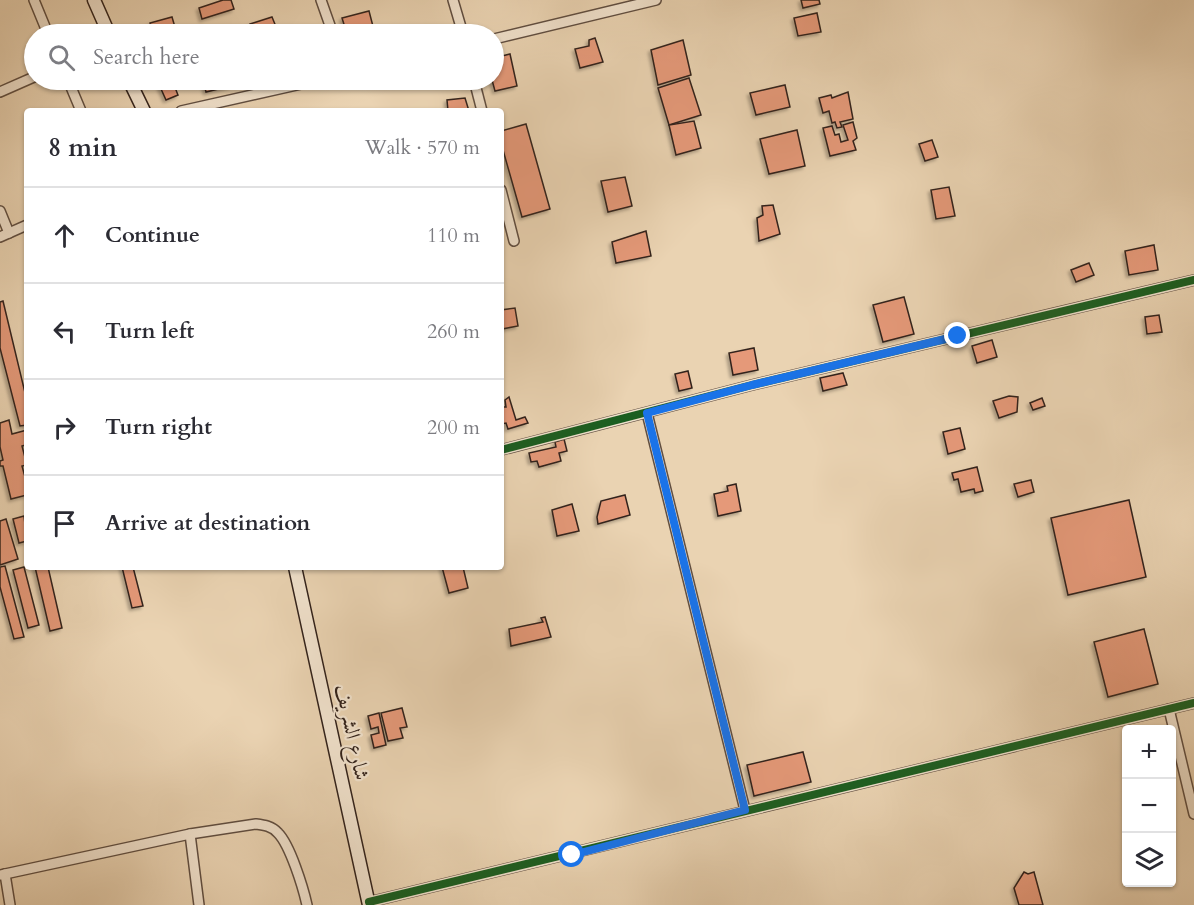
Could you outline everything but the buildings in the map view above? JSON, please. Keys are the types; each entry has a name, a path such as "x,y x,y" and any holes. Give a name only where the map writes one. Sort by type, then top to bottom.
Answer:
{"main road":[{"path":"94,0 105,24"},
{"path":"134,90 143,108"},
{"name":"شارع الشريف","path":"297,570 369,904"}],"street":[{"path":"34,0 44,24"},
{"path":"321,0 329,24"},
{"path":"453,0 460,24"},
{"path":"504,37 656,0"},
{"path":"0,92 24,81"},
{"path":"72,90 80,108"},
{"path":"194,108 274,90"},
{"path":"477,90 481,108"},
{"path":"504,202 514,241"},
{"path":"0,211 5,235 24,226"},
{"path":"504,449 752,385 1194,280"},
{"path":"647,413 745,810"},
{"path":"369,904 745,810 1194,703"},
{"path":"1169,709 1194,814"},
{"path":"10,905 2,875 190,834 256,824 266,825 277,831 285,841 307,905"},
{"path":"190,834 199,905"}],"cycle path":[{"path":"504,449 752,385 1194,280"},
{"path":"369,902 1194,703"}],"route":[{"path":"572,855 745,810 647,413 752,385 958,336"}]}
